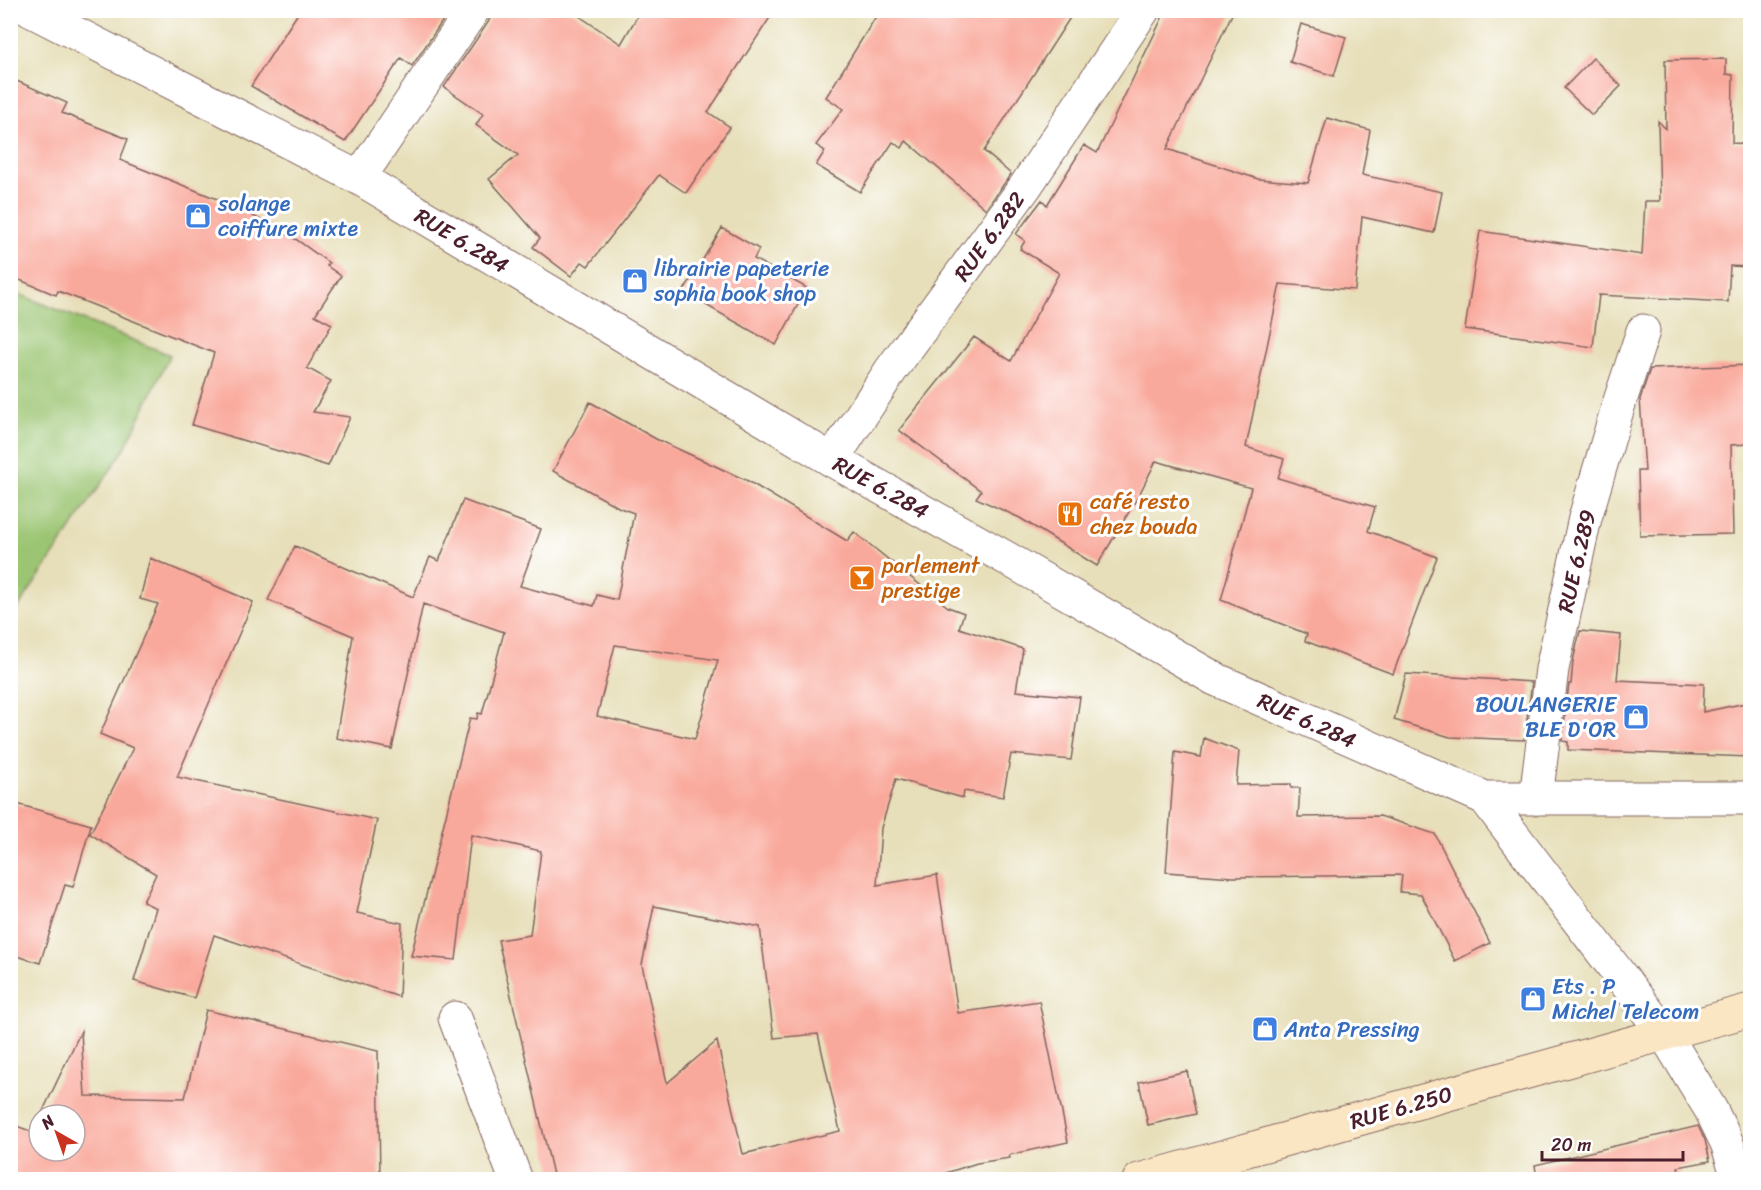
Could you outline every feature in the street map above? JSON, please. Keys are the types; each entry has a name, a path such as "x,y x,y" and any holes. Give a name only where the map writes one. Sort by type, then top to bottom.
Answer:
{"main road":[{"name":"RUE 6.250","path":"1139,1179 1221,1169 1664,1033 1750,1010"}],"street":[{"name":"RUE 6.284","path":"30,10 359,178 832,460 1215,679 1485,798 1664,1033 1711,1110 1727,1143 1739,1179"},
{"path":"359,178 472,10"},
{"name":"RUE 6.282","path":"832,460 891,370 1025,187 1143,10"},
{"name":"RUE 6.289","path":"1536,798 1552,669 1585,518 1617,407 1643,331"},
{"path":"1485,798 1750,798"},
{"path":"455,1018 516,1179"}],"green space":[{"path":"11,291 170,355 124,450 11,618"}],"building":[{"path":"300,10 450,10 412,66 401,58 345,142 251,86"},
{"path":"492,10 570,10 621,44 641,10 775,10 708,112 730,127 686,193 659,175 588,266 582,262 571,276 533,247 540,238 489,179 518,155 476,125 483,114 444,87 489,21"},
{"path":"880,10 1075,10 984,151 1011,174 986,209 906,141 902,148 893,142 860,192 816,165 825,151 816,145 843,109 826,97"},
{"path":"1166,10 1234,10 1167,149 1258,179 1308,183 1327,118 1370,130 1362,175 1442,192 1434,233 1362,217 1355,290 1280,284 1246,447 1284,459 1278,478 1375,507 1368,531 1437,557 1393,674 1305,641 1307,634 1221,600 1251,488 1156,461 1139,495 1097,566 1020,518 976,498 981,491 899,430 974,337 1011,361 1059,273 1020,249 1025,241 1016,234 1042,200 1047,205 1084,145 1097,153"},
{"path":"1301,24 1346,37 1334,76 1290,62"},
{"path":"1593,58 1621,86 1592,115 1564,88"},
{"path":"1726,59 1726,74 1733,75 1732,143 1750,144 1750,267 1730,266 1728,302 1599,295 1593,347 1465,329 1480,231 1642,255 1645,201 1660,201 1658,121 1666,129 1665,60"},
{"path":"10,78 67,103 62,113 128,139 120,160 237,207 297,240 329,263 327,266 341,276 315,315 332,324 307,368 331,381 313,412 350,417 328,466 192,425 214,353 58,291 56,295 10,276"},
{"path":"722,228 759,249 754,259 807,288 776,345 683,292"},
{"path":"1750,365 1750,444 1731,445 1733,534 1640,536 1638,471 1645,471 1640,399 1650,369"},
{"path":"590,402 656,439 748,481 847,541 854,532 948,607 964,613 959,628 1023,649 1016,691 1080,697 1071,760 1011,754 1003,797 964,791 963,798 896,779 881,828 877,885 937,875 958,1013 1039,1001 1068,1142 1009,1155 1010,1158 977,1163 927,1179 554,1179 498,940 530,935 541,851 471,835 456,960 411,956 470,718 477,719 478,713 482,714 504,632 423,604 392,749 336,738 353,636 268,600 295,546 413,597 430,557 439,561 463,500 541,529 520,586 594,606 597,595 617,600 634,513 620,508 553,471","holes":["615,645 718,660 695,739 597,716","654,906 760,927 774,1038 818,1034 840,1131 743,1154 717,1041 667,1083 642,965"]},
{"path":"150,558 253,602 177,777 377,820 357,913 402,923 399,997 214,935 194,998 134,981 156,908 143,902 156,874 90,834 133,748 100,734 158,604 140,599"},
{"name":"BOULANGERIE BLE D'OR","path":"1580,631 1621,635 1617,680 1704,684 1703,712 1750,702 1750,757 1568,750 1568,742 1562,741 1569,684 1571,684 1573,661"},
{"path":"1406,674 1532,682 1524,740 1450,737 1394,720"},
{"path":"1204,738 1239,751 1236,785 1291,784 1291,788 1300,788 1298,817 1380,816 1435,834 1490,943 1455,961 1421,894 1400,892 1402,875 1233,877 1166,872 1175,752 1201,757"},
{"path":"10,802 91,825 73,887 65,885 40,963 10,954"},
{"path":"206,1010 378,1051 380,1179 10,1179 14,1125 27,1130 27,1163 87,1163 87,1103 47,1103 81,1031 85,1096 185,1098"},
{"path":"1187,1071 1196,1114 1148,1125 1139,1082"},
{"path":"1698,1126 1705,1140 1710,1161 1678,1167 1680,1175 1654,1179 1537,1179 1535,1165"}],"place":[{"name":"solange coiffure mixte","path":"198,216"},
{"name":"librairie papeterie sophia book shop","path":"635,281"},
{"name":"café resto chez bouda","path":"1070,514"},
{"name":"parlement prestige","path":"862,578"},
{"name":"BOULANGERIE BLE D'OR","path":"1636,717"},
{"name":"Ets . P Michel Telecom","path":"1533,999"},
{"name":"Anta Pressing","path":"1265,1029"}]}
